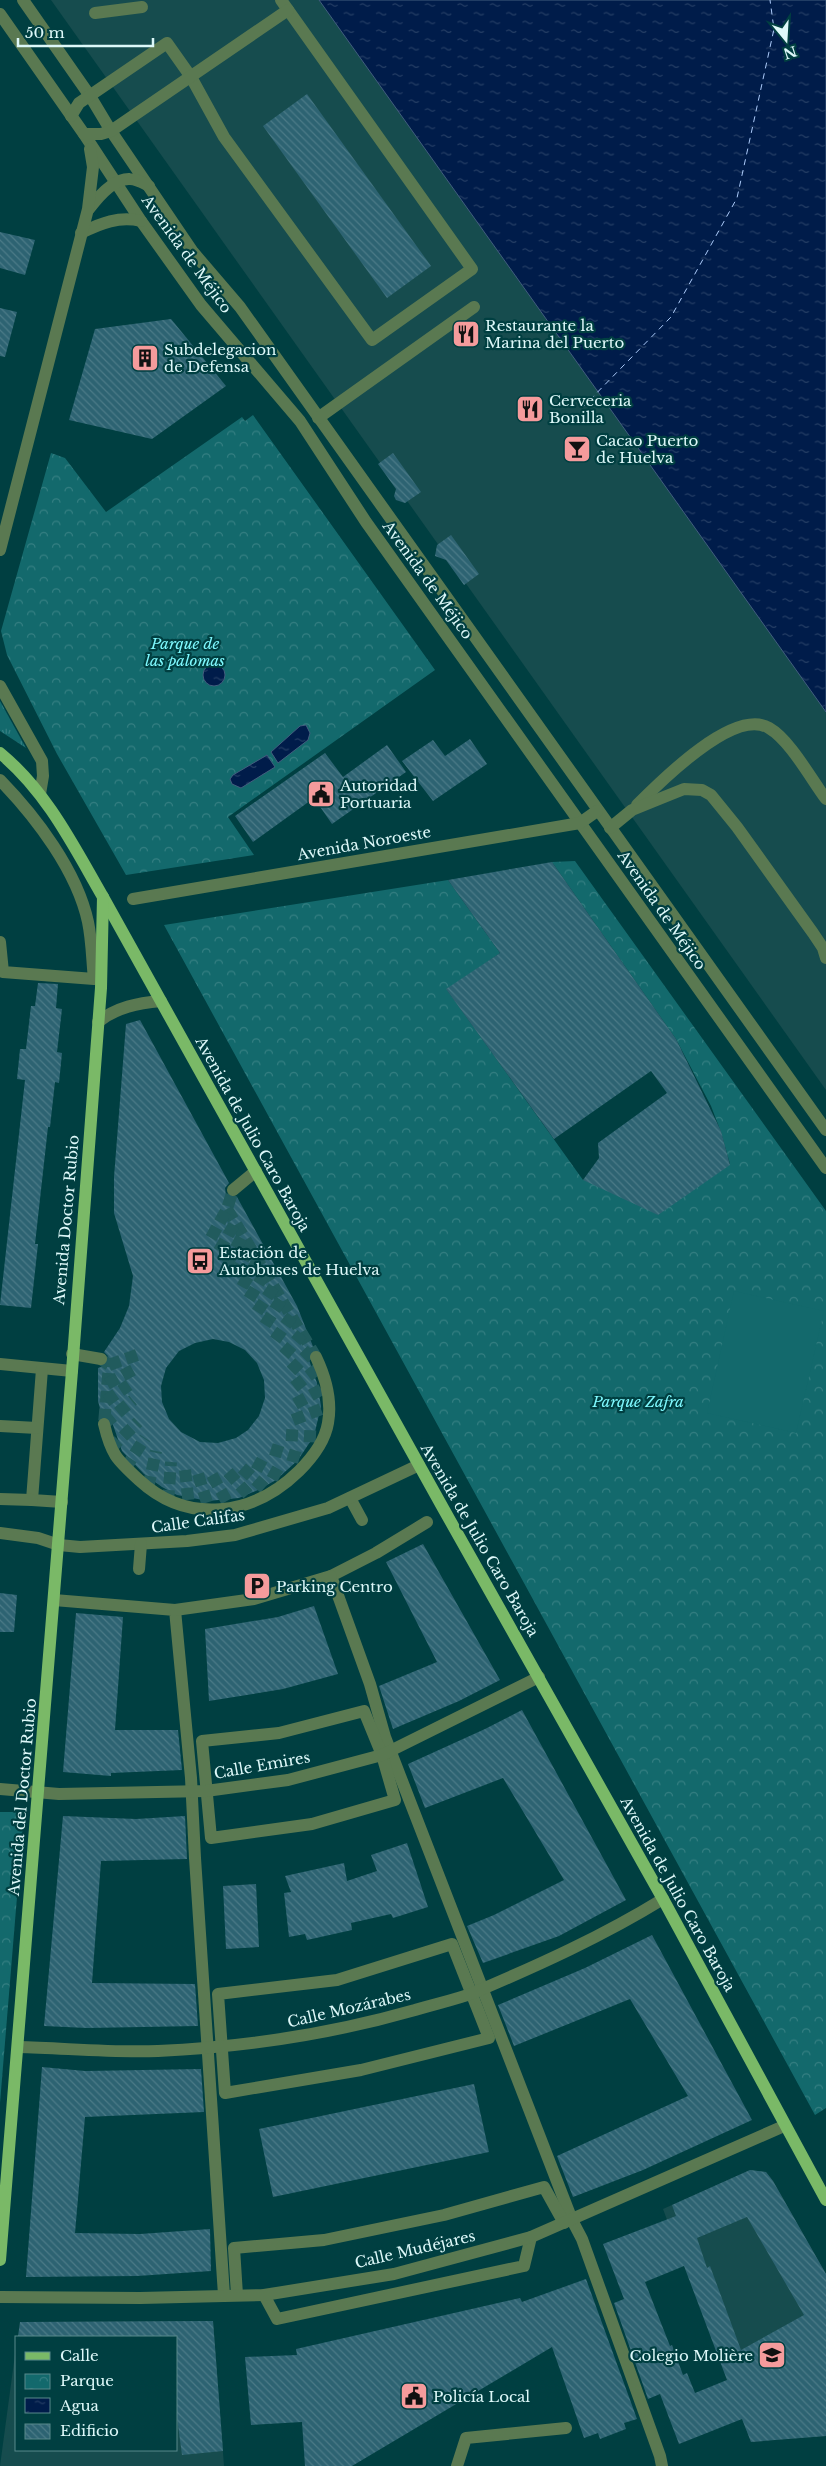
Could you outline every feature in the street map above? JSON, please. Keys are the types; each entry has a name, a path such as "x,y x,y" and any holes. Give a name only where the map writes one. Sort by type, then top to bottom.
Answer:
{"main road":[{"name":"Avenida de Julio Caro Baroja","path":"0,753 53,810 103,897 419,1465 663,1898 784,2126 826,2200"},
{"name":"Avenida Doctor Rubio","path":"58,1545 98,1022 103,897"},
{"name":"Avenida del Doctor Rubio","path":"0,2260 58,1545"}],"street":[{"name":"Avenida de Méjico","path":"23,0 90,96 111,131 193,252 240,306 597,811 826,1130"},
{"path":"0,550 88,209 93,167 87,139 111,131 191,77 285,5 472,269 372,340 224,137 191,77 167,43 79,103 71,116"},
{"path":"95,13 142,7"},
{"name":"Avenida de Méjico","path":"0,14 87,139 141,221 202,305 300,422 366,522 826,1168"},
{"path":"88,209 98,197 126,179 132,179 148,186"},
{"path":"81,232 104,222 117,219 129,218 141,221"},
{"path":"318,418 474,307"},
{"path":"0,686 42,761 43,776 40,794"},
{"path":"610,828 632,810 663,778 704,747 724,733 750,724 762,724 777,733 826,799"},
{"path":"0,780 37,822 75,884 88,922 94,979 3,972 0,942"},
{"path":"632,810 684,789 702,790 711,795 737,827 813,933 823,948 826,958"},
{"name":"Avenida Noroeste","path":"133,898 580,823 597,811"},
{"path":"98,1022 109,1013 123,1008 140,1003 161,1001"},
{"path":"233,1190 256,1171"},
{"path":"72,1354 101,1359"},
{"path":"104,1424 110,1449 125,1469 168,1502 209,1509 230,1509 272,1494 309,1461 324,1437 328,1422 329,1406 326,1387 316,1356"},
{"path":"0,1364 72,1371"},
{"path":"32,1500 42,1369"},
{"path":"0,1426 37,1428"},
{"name":"Calle Califas","path":"0,1533 38,1538 58,1545 141,1544 235,1535 328,1508 419,1465"},
{"path":"350,1498 362,1520"},
{"path":"0,1499 62,1502"},
{"path":"54,1600 176,1610 254,1599 331,1576 376,1553 427,1522"},
{"path":"139,1569 141,1544"},
{"path":"331,1576 370,1684 386,1753 395,1800 312,1824 211,1838 202,1741 279,1733 364,1711 386,1753 568,2222"},
{"path":"176,1610 192,1791 195,1858 215,2047 231,2295"},
{"name":"Calle Emires","path":"0,1789 59,1794 206,1791 288,1780 386,1753 539,1677"},
{"name":"Calle Mozárabes","path":"18,2047 156,2051 215,2047 301,2037 388,2018 477,1991 546,1961 630,1919 663,1898"},
{"path":"452,1944 477,1991 489,2038 361,2070 225,2093 215,2047 218,1994 337,1980 452,1944"},
{"name":"Calle Mudéjares","path":"0,2297 140,2298 264,2295 394,2274 531,2237 784,2126"},
{"path":"231,2295 234,2248 324,2240 444,2215 544,2186 582,2239 662,2466"},
{"path":"264,2295 277,2319 524,2266 531,2237"},
{"path":"456,2466 466,2438 566,2428"}],"shaded area":[{"path":"51,0 319,0 826,712 826,1090"},
{"name":"Colegio Molière","path":"750,2170 766,2172 773,2181 826,2274 826,2436 751,2442 663,2209"},
{"path":"213,2321 224,2466 0,2466 15,2354 15,2451 178,2451 178,2336 18,2336 20,2322"}],"green space":[{"name":"Parque de las palomas","path":"253,415 435,670 228,817 254,855 126,875 57,754 7,655 1,631 51,453 65,458 106,512 242,417 245,421"},
{"path":"0,701 26,748 0,731"},
{"name":"Parque Zafra","path":"575,861 826,1211 826,2108 815,2115 164,925 448,880 500,953 447,990 583,1180 730,1164 711,1106 676,1039 552,862"},
{"path":"734,1291 824,1311 796,1433 707,1413"},
{"path":"0,1812 24,1812 0,2103"}],"water":[{"path":"319,0 826,0 826,712"},
{"path":"214,664 222,667 225,675 222,683 214,686 206,683 203,675 206,667"},
{"path":"306,725 310,733 308,740 278,763 271,752 300,726"},
{"path":"267,755 275,767 241,788 232,784 230,779 233,775"}],"building":[{"path":"307,94 431,266 387,298 263,126"},
{"path":"0,232 35,240 25,275 0,268"},
{"path":"0,308 17,312 5,357 0,356"},
{"name":"Subdelegacion de Defensa","path":"171,319 226,386 152,439 69,420 95,329"},
{"path":"393,453 421,492 405,503 396,500 394,496 396,489 378,464"},
{"path":"451,535 479,574 464,585 446,560 435,556 437,545"},
{"path":"470,739 487,764 433,801 402,761 433,740 445,756"},
{"name":"Autoridad Portuaria","path":"387,745 406,772 332,824 314,798 253,842 235,816 325,753 343,777"},
{"path":"552,862 676,1039 721,1131 730,1165 658,1215 583,1180 599,1158 598,1143 667,1093 651,1071 554,1139 446,989 500,953 448,880"},
{"path":"38,983 58,984 56,1008 62,1009 57,1052 62,1053 59,1083 55,1082 50,1127 48,1127 35,1244 38,1244 31,1308 0,1305 25,1080 17,1079 20,1049 26,1049 31,1006 35,1006"},
{"name":"Estación de Autobuses de Huelva","path":"140,1020 229,1183 225,1188 226,1195 231,1198 237,1197 297,1306 314,1349 308,1357 317,1383 321,1406 314,1436 298,1460 276,1480 239,1498 208,1501 177,1495 162,1487 144,1474 122,1451 112,1422 107,1416 102,1416 98,1401 98,1368 104,1366 109,1361 108,1356 104,1352 120,1328 129,1306 133,1276 114,1213 114,1177 126,1024","holes":["213,1339 229,1342 245,1350 257,1363 264,1380 265,1398 259,1416 248,1430 236,1438 218,1443 200,1442 181,1432 169,1419 162,1402 161,1386 166,1368 179,1351 195,1343"]},
{"path":"423,1544 500,1680 459,1701 393,1729 379,1686 437,1662 386,1562"},
{"path":"0,1593 17,1595 14,1632 0,1632"},
{"path":"314,1606 338,1674 283,1689 209,1701 205,1629 278,1617"},
{"path":"76,1613 123,1617 115,1730 178,1730 182,1770 111,1773 111,1776 63,1772"},
{"path":"522,1710 626,1900 559,1936 483,1963 467,1926 494,1915 564,1880 503,1778 425,1808 408,1764"},
{"path":"63,1816 136,1819 185,1816 187,1859 101,1861 92,1983 195,1984 198,2026 87,2028 44,2026"},
{"path":"407,1843 428,1907 393,1918 391,1914 351,1923 352,1930 307,1940 305,1934 289,1937 284,1893 291,1892 285,1876 344,1863 347,1881 377,1871 371,1855"},
{"path":"256,1884 259,1947 226,1949 223,1886"},
{"path":"652,1935 752,2120 643,2170 573,2197 557,2156 688,2096 630,1999 514,2046 498,2005 585,1968"},
{"path":"42,2067 85,2071 201,2069 204,2112 85,2117 75,2233 140,2234 210,2229 211,2271 137,2276 26,2277"},
{"path":"474,2084 489,2152 273,2197 259,2129"},
{"name":"Colegio Molière","path":"750,2170 766,2172 773,2181 826,2274 826,2436 751,2442 742,2419 679,2444 660,2394 648,2399 614,2303 624,2299 603,2244 676,2216 672,2205","holes":["747,2217 804,2315 741,2350 710,2266 707,2268 697,2238","684,2266 727,2380 695,2393 687,2373 683,2375 645,2282"]},
{"path":"586,2279 637,2419 624,2423 626,2429 600,2439 598,2433 584,2438 552,2347 352,2466 305,2466 302,2422 251,2425 245,2357 297,2355 296,2349 520,2298 522,2302"},
{"path":"213,2321 223,2451 182,2455 178,2425 178,2336 18,2336 20,2322"}],"ferry route":[{"path":"582,408 671,317 737,198 774,29 770,0"}],"tunnel":[{"path":"211,1238 227,1209 233,1190"},
{"path":"227,1209 316,1357"},
{"path":"219,1251 235,1223"},
{"path":"227,1264 243,1235"},
{"path":"234,1275 250,1248"},
{"path":"242,1287 258,1260"},
{"path":"249,1299 265,1273"},
{"path":"257,1312 274,1287"},
{"path":"265,1325 281,1300"},
{"path":"275,1340 292,1316"},
{"path":"284,1355 302,1334"},
{"path":"291,1371 312,1350"},
{"path":"109,1365 137,1355"},
{"path":"101,1359 109,1365 104,1424"},
{"path":"294,1387 321,1366"},
{"path":"107,1384 133,1370"},
{"path":"106,1401 129,1385"},
{"path":"295,1404 326,1387"},
{"path":"104,1424 133,1400"},
{"path":"293,1420 329,1406"},
{"path":"110,1449 138,1422"},
{"path":"286,1435 324,1437"},
{"path":"125,1469 145,1438"},
{"path":"271,1449 309,1461"},
{"path":"148,1488 156,1451"},
{"path":"168,1502 171,1462"},
{"path":"254,1462 288,1481"},
{"path":"242,1468 271,1494"},
{"path":"185,1470 189,1506"},
{"path":"228,1472 254,1501"},
{"path":"198,1474 209,1509"},
{"path":"212,1475 231,1509"}],"place":[{"name":"Restaurante la Marina del Puerto","path":"466,334"},
{"name":"Subdelegacion de Defensa","path":"145,358"},
{"name":"Cerveceria Bonilla","path":"530,409"},
{"name":"Cacao Puerto de Huelva","path":"577,449"},
{"name":"Autoridad Portuaria","path":"321,794"},
{"name":"Estación de Autobuses de Huelva","path":"200,1261"},
{"name":"Parking Centro","path":"257,1586"},
{"name":"Colegio Molière","path":"772,2355"},
{"name":"Policía Local","path":"414,2396"}]}
